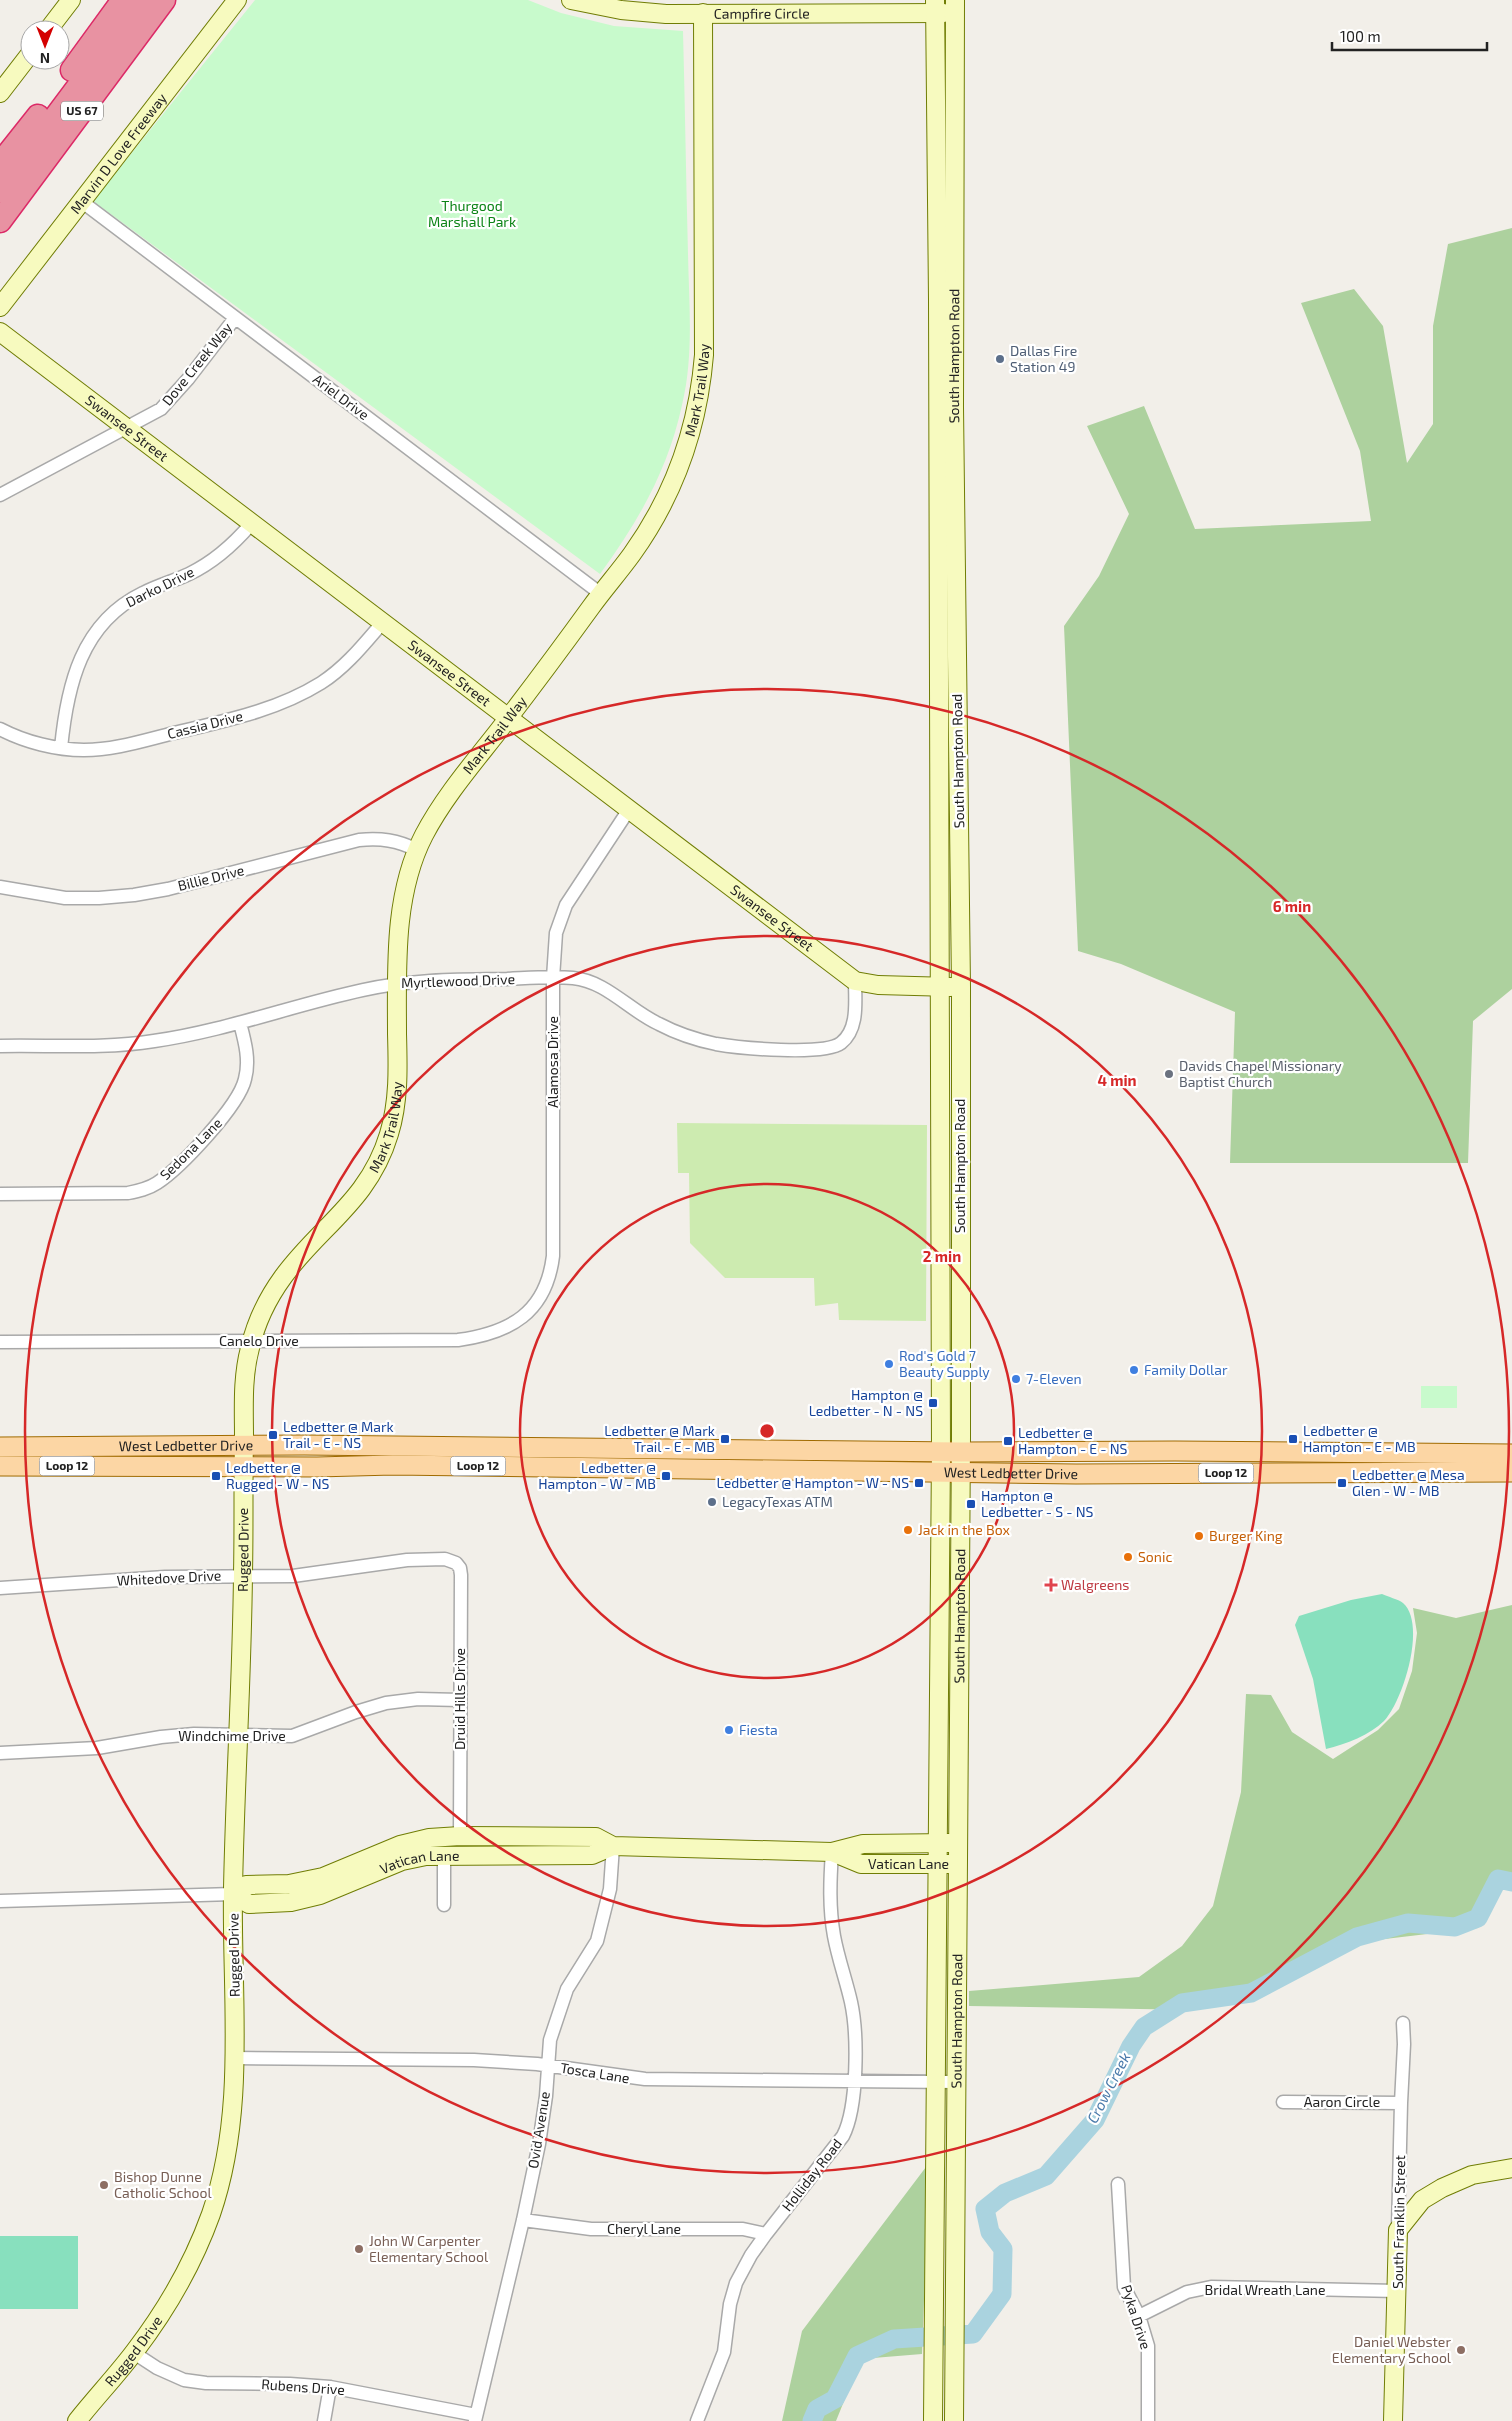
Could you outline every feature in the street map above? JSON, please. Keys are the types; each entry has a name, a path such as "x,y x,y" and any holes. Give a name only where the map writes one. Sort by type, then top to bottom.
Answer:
{"highway":[{"name":"US 67","path":"0,164 123,0"},
{"path":"0,191 144,0"},
{"name":"US 67","path":"0,221 164,0"}],"main road":[{"name":"West Ledbetter Drive","path":"0,1447 243,1445 940,1452 1175,1451 1395,1455 1504,1454"},
{"path":"768,1471 771,1449"},
{"path":"1175,1451 1175,1474"},
{"path":"1442,1472 1446,1462 1504,1454"},
{"path":"1325,1472 1372,1468 1391,1462 1395,1455"},
{"name":"West Ledbetter Drive","path":"0,1466 243,1467 393,1465 940,1473 1175,1474 1512,1472"}],"street":[{"path":"56,20 71,0"},
{"name":"Marvin D Love Freeway","path":"0,307 237,0"},
{"name":"Campfire Circle","path":"571,0 620,10 666,14 955,7"},
{"name":"South Hampton Road","path":"935,7 959,838 961,987 961,1473 956,2362 954,2421"},
{"name":"South Hampton Road","path":"932,2421 940,1473 939,837 955,7"},
{"name":"Mark Trail Way","path":"243,1445 243,1392 251,1342 262,1310 280,1280 350,1205 379,1162 389,1136 396,1101 398,1072 397,983 400,922 405,892 417,850 447,798 632,553 669,493 683,460 701,388 704,355 703,13"},
{"path":"0,93 20,67"},
{"name":"Ariel Drive","path":"81,201 601,594"},
{"name":"Dove Creek Way","path":"0,495 161,409 172,398 235,318"},
{"name":"Swansee Street","path":"0,332 251,524 630,808 855,981 878,986 961,987"},
{"name":"Darko Drive","path":"61,748 67,699 76,667 87,645 106,622 124,604 142,593 189,574 210,563 231,546 251,524"},
{"name":"Cassia Drive","path":"0,729 35,743 84,750 115,748 256,713 288,701 322,683 349,662 383,622"},
{"name":"Alamosa Drive","path":"514,1324 530,1310 544,1288 552,1268 553,978 556,933 566,905 630,808"},
{"path":"939,837 959,838"},
{"name":"Billie Drive","path":"0,887 65,898 99,898 168,888 359,840 382,838 401,842 417,850"},
{"name":"Myrtlewood Drive","path":"0,1046 109,1045 154,1042 240,1023 361,990 397,983 432,980 573,978 588,981 657,1024 688,1036 717,1044 809,1050 828,1049 841,1043 849,1032 855,1014 855,981"},
{"name":"Sedona Lane","path":"0,1194 128,1193 143,1190 168,1175 224,1116 238,1098 245,1081 247,1067 247,1051 240,1023"},
{"path":"939,1141 960,1145"},
{"name":"Canelo Drive","path":"0,1342 458,1340 499,1332 514,1324"},
{"name":"Rugged Drive","path":"77,2421 134,2352 172,2299 194,2254 210,2214 223,2172 231,2120 234,2058 233,1894 243,1574 243,1445"},
{"name":"Whitedove Drive","path":"0,1588 165,1576 243,1574 293,1576 407,1560 445,1559 456,1563"},
{"name":"Druid Hills Drive","path":"456,1563 460,1568 461,1575 460,1836"},
{"name":"Windchime Drive","path":"0,1753 97,1748 161,1737 194,1734 292,1736 386,1703 418,1699 460,1700"},
{"path":"938,1761 959,1762"},
{"path":"444,1905 444,1855 460,1836"},
{"name":"Vatican Lane","path":"0,1901 233,1894 246,1885 288,1884 323,1877 400,1845 429,1838 460,1836 596,1837 614,1846"},
{"name":"Vatican Lane","path":"233,1894 249,1904 291,1902 329,1892 402,1861 426,1856 592,1855 614,1846 832,1852 863,1844 958,1843"},
{"name":"Ovid Avenue","path":"476,2418 539,2144 550,2040 559,2008 567,1989 598,1941 610,1889 614,1846"},
{"name":"Vatican Lane","path":"832,1852 861,1864 958,1864"},
{"name":"Holliday Road","path":"697,2421 724,2352 730,2304 736,2282 751,2255 766,2234 843,2136 849,2124 853,2107 855,2082 851,2003 834,1937 830,1910 832,1852"},
{"name":"South Franklin Street","path":"1393,2421 1404,2044 1403,2022"},
{"name":"Tosca Lane","path":"234,2058 430,2058 548,2066 636,2079 957,2082"},
{"name":"Aaron Circle","path":"1283,2102 1401,2103"},
{"path":"1398,2230 1422,2200 1442,2188 1472,2175 1512,2168"},
{"name":"Pyka Drive","path":"1118,2184 1124,2287 1139,2316 1148,2346 1148,2421"},
{"name":"Cheryl Lane","path":"523,2220 591,2229 743,2229 766,2234"},
{"name":"Bridal Wreath Lane","path":"1139,2316 1187,2292 1211,2287 1397,2291"},
{"name":"Rubens Drive","path":"134,2352 157,2368 184,2380 206,2383 290,2384 330,2387 476,2418"},
{"path":"324,2421 330,2387"}],"green space":[{"name":"Thurgood Marshall Park","path":"255,0 528,0 561,13 614,26 683,31 690,330 686,386 676,429 660,473 639,515 600,574 93,201"},
{"path":"1512,228 1512,989 1473,1021 1468,1163 1230,1163 1235,1012 1121,964 1078,951 1064,626 1099,576 1129,514 1087,426 1144,406 1195,529 1371,521 1360,451 1301,303 1354,289 1383,326 1407,463 1433,424 1433,326 1448,244"},
{"path":"677,1123 927,1125 926,1321 839,1320 838,1303 815,1306 814,1278 725,1278 690,1243 689,1173 678,1173"},
{"path":"1421,1386 1457,1386 1457,1408 1421,1408"},
{"path":"1382,1594 1403,1603 1410,1613 1413,1627 1413,1644 1405,1680 1391,1711 1384,1721 1372,1731 1326,1749 1313,1679 1295,1625 1299,1616 1351,1600"},
{"path":"1512,1605 1512,1883 1498,1883 1478,1928 1351,1943 1267,1989 1195,1999 1195,2010 969,2006 969,1991 1139,1977 1182,1946 1213,1906 1241,1792 1246,1694 1271,1695 1292,1732 1333,1759 1378,1730 1399,1709 1412,1671 1417,1633 1413,1608 1456,1618"},
{"path":"929,2163 922,2354 861,2359 836,2421 782,2421 802,2331"},
{"path":"0,2236 78,2236 78,2309 0,2309"}],"waterway":[{"name":"Crow Creek","path":"812,2421 817,2409 835,2399 857,2356 894,2339 973,2334 1002,2294 1003,2249 990,2232 985,2209 1005,2193 1046,2176 1095,2120 1131,2046 1144,2027 1182,2003 1251,1993 1357,1937 1408,1923 1455,1927 1478,1918 1498,1879 1512,1882"}],"place":[{"name":"Dallas Fire Station 49","path":"1000,359"},
{"name":"Davids Chapel Missionary Baptist Church","path":"1169,1074"},
{"name":"Rod's Gold 7 Beauty Supply","path":"889,1364"},
{"name":"Family Dollar","path":"1134,1370"},
{"name":"7-Eleven","path":"1016,1379"},
{"name":"Hampton @ Ledbetter - N - NS","path":"933,1403"},
{"name":"Ledbetter @ Mark Trail - E - NS","path":"273,1435"},
{"name":"Ledbetter @ Mark Trail - E - MB","path":"725,1439"},
{"name":"Ledbetter @ Hampton - E - MB","path":"1293,1439"},
{"name":"Ledbetter @ Hampton - E - NS","path":"1008,1441"},
{"name":"Ledbetter @ Rugged - W - NS","path":"216,1476"},
{"name":"Ledbetter @ Hampton - W - MB","path":"666,1476"},
{"name":"Ledbetter @ Hampton - W - NS","path":"919,1483"},
{"name":"Ledbetter @ Mesa Glen - W - MB","path":"1342,1483"},
{"name":"LegacyTexas ATM","path":"712,1502"},
{"name":"Hampton @ Ledbetter - S - NS","path":"971,1504"},
{"name":"Jack in the Box","path":"908,1530"},
{"name":"Burger King","path":"1199,1536"},
{"name":"Sonic","path":"1128,1557"},
{"name":"Walgreens","path":"1051,1585"},
{"name":"Fiesta","path":"729,1730"},
{"name":"Bishop Dunne Catholic School","path":"104,2185"},
{"name":"John W Carpenter Elementary School","path":"359,2249"},
{"name":"Daniel Webster Elementary School","path":"1461,2350"}]}
